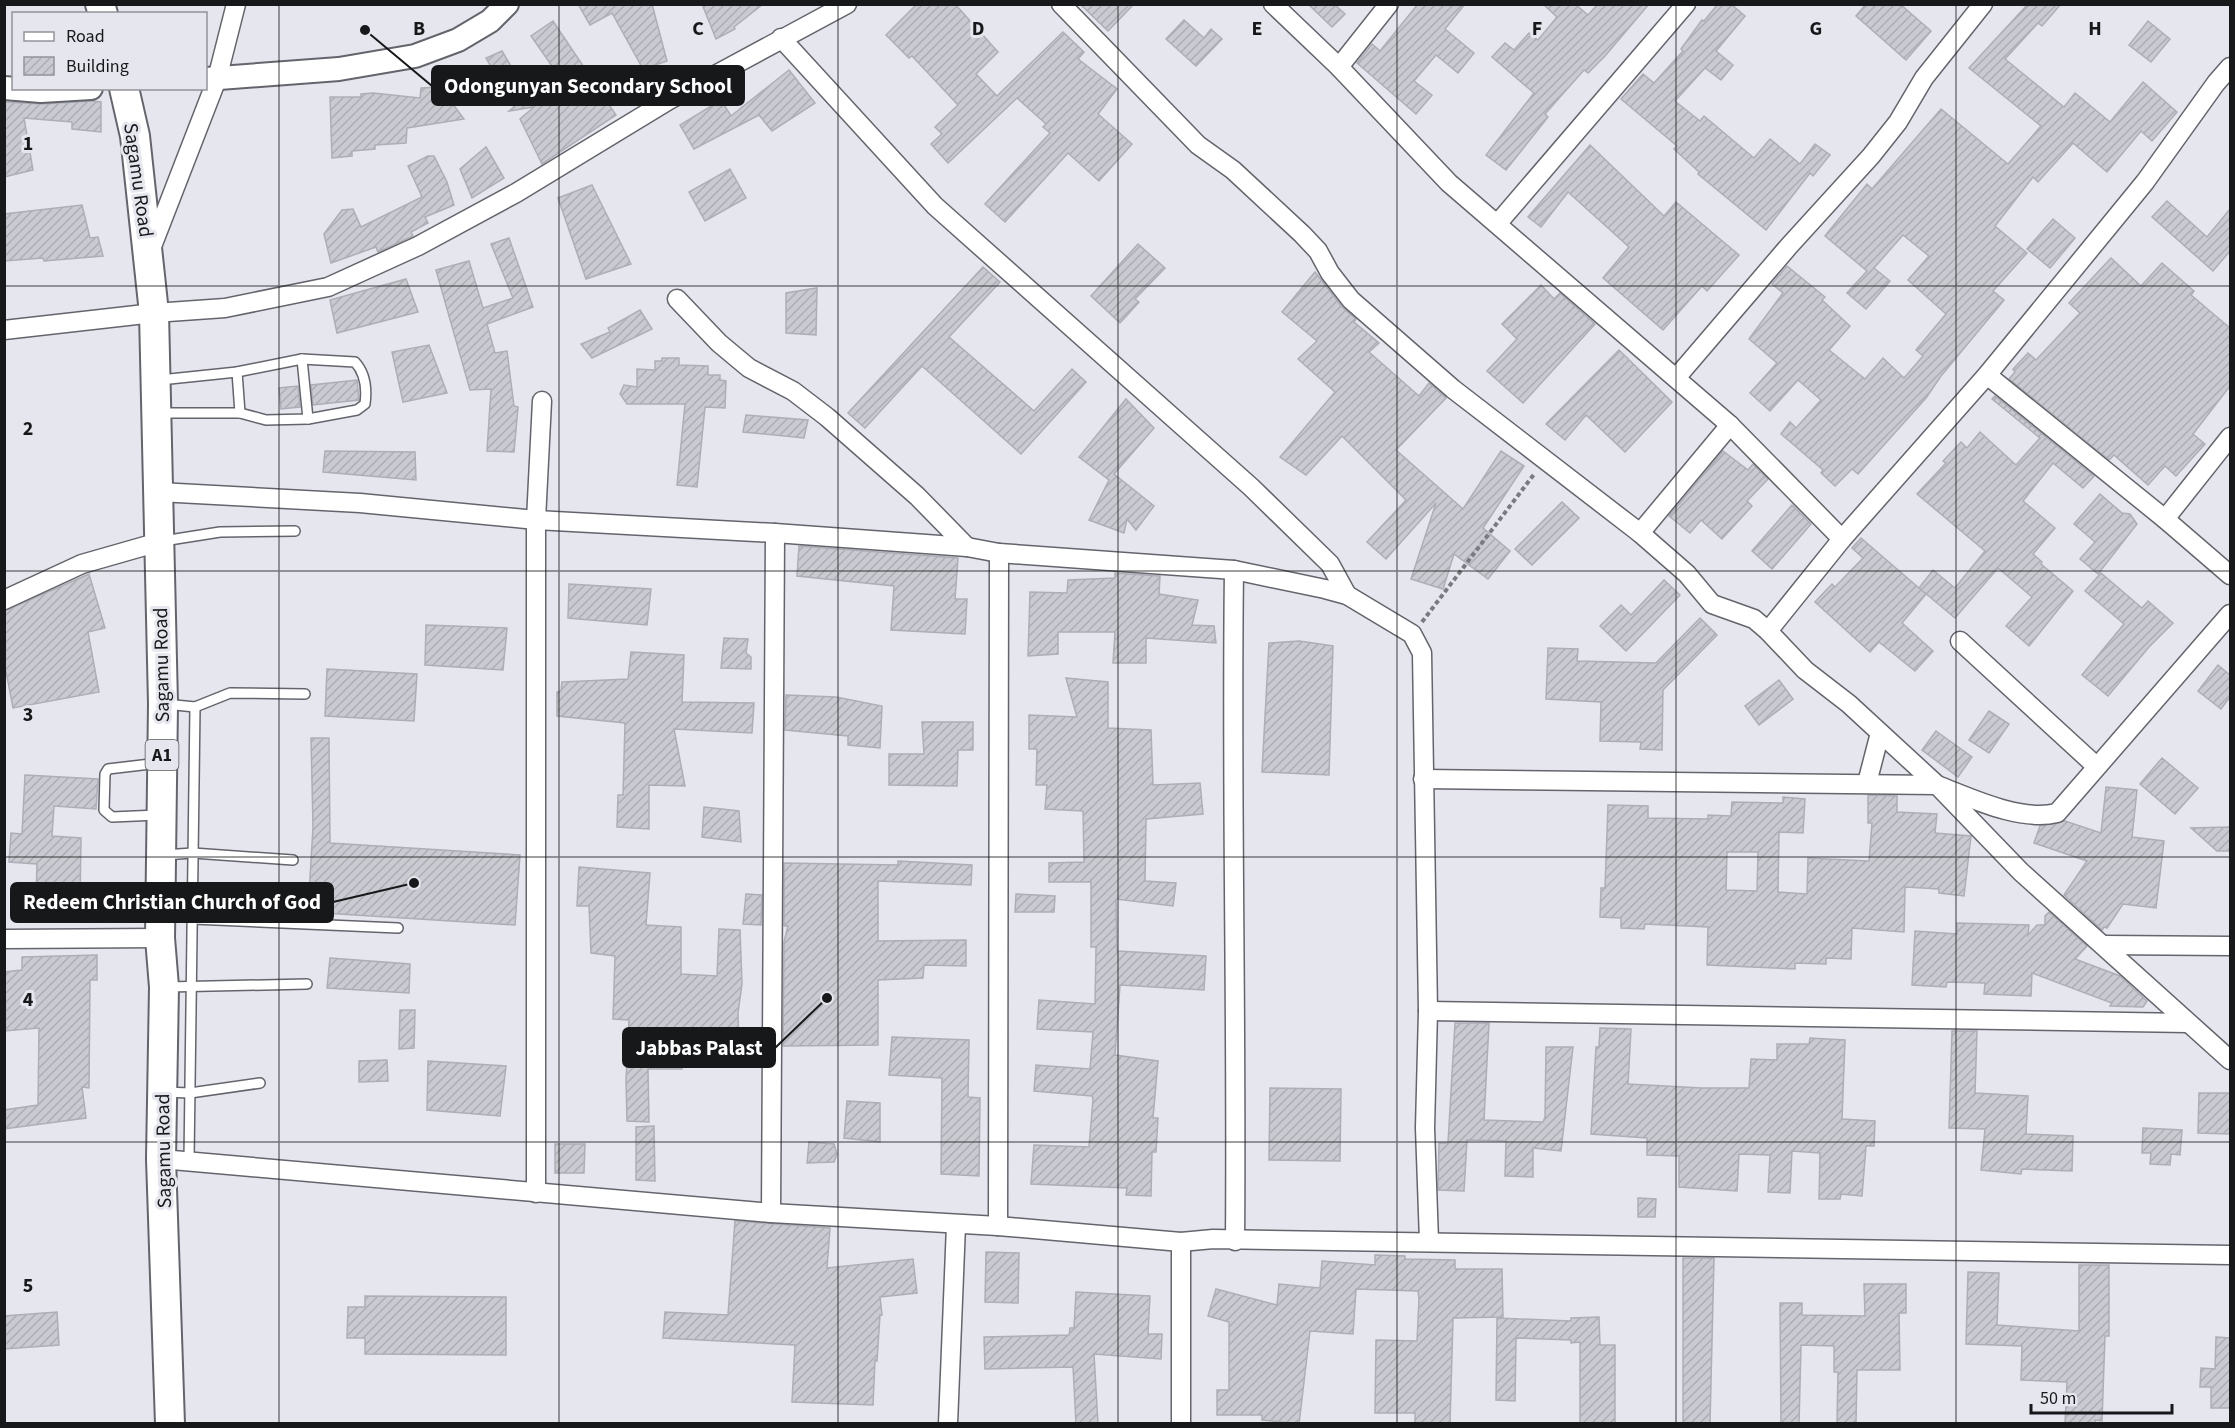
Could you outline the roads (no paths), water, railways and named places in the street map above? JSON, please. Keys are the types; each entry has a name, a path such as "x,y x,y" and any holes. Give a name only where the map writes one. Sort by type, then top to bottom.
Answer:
{"highway":[{"name":"Sagamu Road","path":"124,90 135,136 154,313 163,704 160,815 160,938 164,987 161,1159 170,1424"}],"street":[{"path":"148,255 236,4"},
{"path":"211,79 339,69 415,56 458,40 490,21 507,4"},
{"path":"4,330 154,313 225,308 328,287 418,246 516,193 669,100 847,4"},
{"path":"1061,4 1198,145 1233,170 1302,234 1318,251 1330,273 1352,300 1453,389 1640,533 1687,574 1712,604 1754,619 1768,631 1805,670 1849,704 1937,785 2021,872 2163,997 2188,1023 2230,1060"},
{"path":"1273,4 1339,67 1442,176 1730,425 1842,539"},
{"path":"1339,67 1389,4"},
{"path":"1498,223 1686,4"},
{"path":"1676,378 1899,122 1924,78 1983,4"},
{"path":"781,38 935,206 1251,487 1330,564 1347,595"},
{"path":"1768,631 1842,539 1987,375 2145,183 2216,83 2230,67"},
{"path":"29,90 58,90"},
{"path":"677,299 719,343 749,368 793,391 827,417 917,495 967,547"},
{"path":"1987,375 2165,519 2230,575"},
{"path":"536,1193 536,520 542,401"},
{"path":"1640,533 1730,425"},
{"path":"2165,519 2230,437"},
{"path":"159,492 360,503 536,520 774,533 967,547 999,553 1234,570 1347,595 1412,634 1422,653 1428,1011 1425,1128 1430,1241"},
{"path":"771,1213 774,533"},
{"path":"4,600 82,564 159,542"},
{"path":"998,1226 999,553"},
{"path":"1234,570 1231,776 1236,1072 1235,1241"},
{"path":"1423,779 1937,785 1996,808 2045,816 2057,813 2230,614"},
{"path":"1960,641 2096,766"},
{"path":"1867,783 1880,733"},
{"path":"4,939 160,938"},
{"path":"2103,945 2230,946"},
{"path":"2154,1022 2163,997"},
{"path":"1428,1011 2188,1023"},
{"path":"161,1159 771,1213 998,1226 1181,1242 1213,1239 1430,1241 2230,1255"},
{"path":"948,1424 956,1225"},
{"path":"1181,1242 1181,1424"}],"lane":[{"path":"154,381 237,372 302,359 356,362 362,370 367,393 365,404 357,410 308,419 266,420 240,413 156,413"},
{"path":"302,359 308,419"},
{"path":"237,372 240,413"},
{"path":"159,542 220,532 295,531"},
{"path":"163,704 195,707 230,693 305,694"},
{"path":"189,1160 195,707"},
{"path":"160,815 112,817 104,810 105,774 108,769 162,762"},
{"path":"161,856 194,853 293,860"},
{"path":"193,919 398,928"},
{"path":"164,987 307,984"},
{"path":"162,1092 190,1093 260,1083"}],"place":[{"name":"Odongunyan Secondary School","path":"365,30"},
{"name":"Redeem Christian Church of God","path":"414,883"},
{"name":"Jabbas Palast","path":"827,998"}]}
